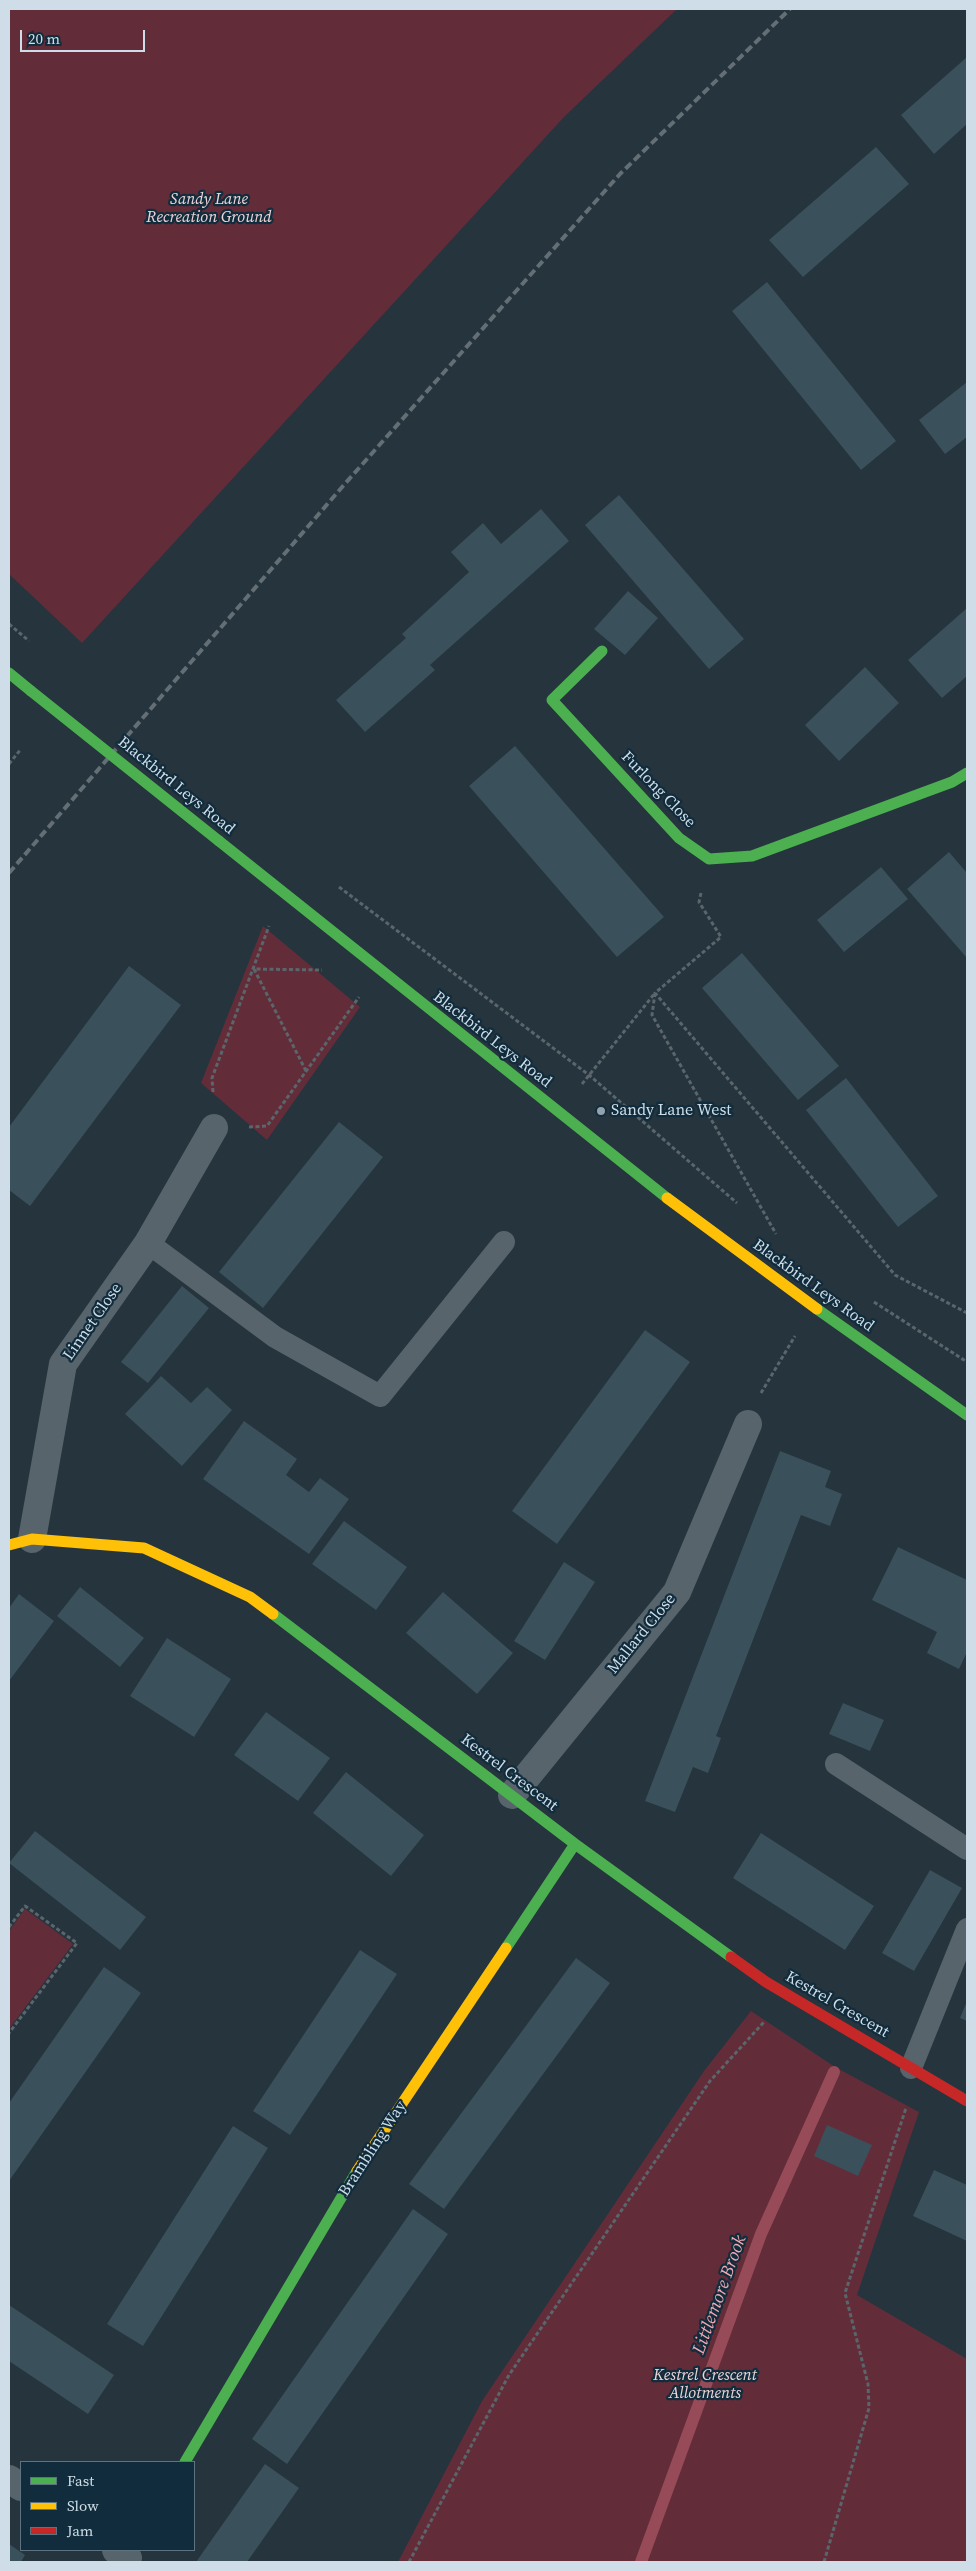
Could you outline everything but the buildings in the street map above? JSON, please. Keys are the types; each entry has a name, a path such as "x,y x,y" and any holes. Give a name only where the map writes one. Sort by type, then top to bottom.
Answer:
{"street":[{"name":"Furlong Close","path":"602,651 552,700 679,838 709,859"},
{"name":"Blackbird Leys Road","path":"9,673 378,970 681,1209 813,1307 967,1415"},
{"path":"709,859 752,856 952,782 967,773"},
{"name":"Linnet Close","path":"21,1542 63,1364 148,1243 214,1128"},
{"name":"Mallard Close","path":"512,1795 677,1592 748,1424"},
{"name":"Kestrel Crescent","path":"21,1542 144,1548 250,1597 575,1844 784,1993 967,2101"},
{"name":"Brambling Way","path":"186,2461 359,2168 575,1844"},
{"path":"9,2479 20,2486"}],"lane":[{"path":"148,1243 275,1337 380,1396 504,1242"},
{"path":"836,1764 967,1849"},
{"path":"914,2069 967,1929"}],"path":[{"path":"9,764 21,749"},
{"path":"558,1113 656,993 721,937 699,902 709,859"},
{"path":"334,884 589,1075 744,1209"},
{"path":"280,891 254,969 212,1078 214,1128 267,1126 378,970"},
{"path":"254,969 378,970"},
{"path":"254,969 306,1071"},
{"path":"656,993 652,1015 780,1241 766,1228"},
{"path":"656,993 895,1275 967,1313"},
{"path":"870,1299 967,1362"},
{"path":"763,1387 813,1307"},
{"path":"9,1927 25,1906 77,1942 9,2033"},
{"path":"409,2562 509,2375 710,2082 766,2021 784,1993"},
{"path":"824,2562 869,2408 868,2384 845,2293 914,2069"}],"green space":[{"name":"Sandy Lane Recreation Ground","path":"9,9 677,9 564,117 82,643 9,574"},
{"path":"263,926 360,1007 267,1140 201,1083"},
{"path":"25,1909 73,1944 9,2029 9,1931"},
{"name":"Kestrel Crescent Allotments","path":"751,2011 835,2067 919,2112 857,2295 967,2359 967,2562 398,2562 482,2401 704,2071"}],"waterway":[{"name":"Littlemore Brook","path":"641,2562 761,2234 834,2072"}],"railway":[{"path":"9,873 343,486 620,174 790,9"}],"traffic: fast":[{"path":"602,651 552,700 679,838 709,859 752,856 952,782 967,773"},
{"path":"9,673 31,691"},
{"path":"31,691 219,841"},
{"path":"219,841 667,1198"},
{"path":"817,1309 967,1415"},
{"path":"273,1614 575,1844 731,1957"},
{"path":"506,1948 575,1844"},
{"path":"186,2461 357,2171"}],"traffic: slow":[{"path":"667,1198 817,1309"},
{"path":"9,1545 32,1539 144,1548 250,1597 273,1614"},
{"path":"357,2171 506,1948"}],"traffic: jam":[{"path":"731,1957 766,1982 967,2101"}],"place":[{"name":"Sandy Lane West","path":"601,1111"}]}
